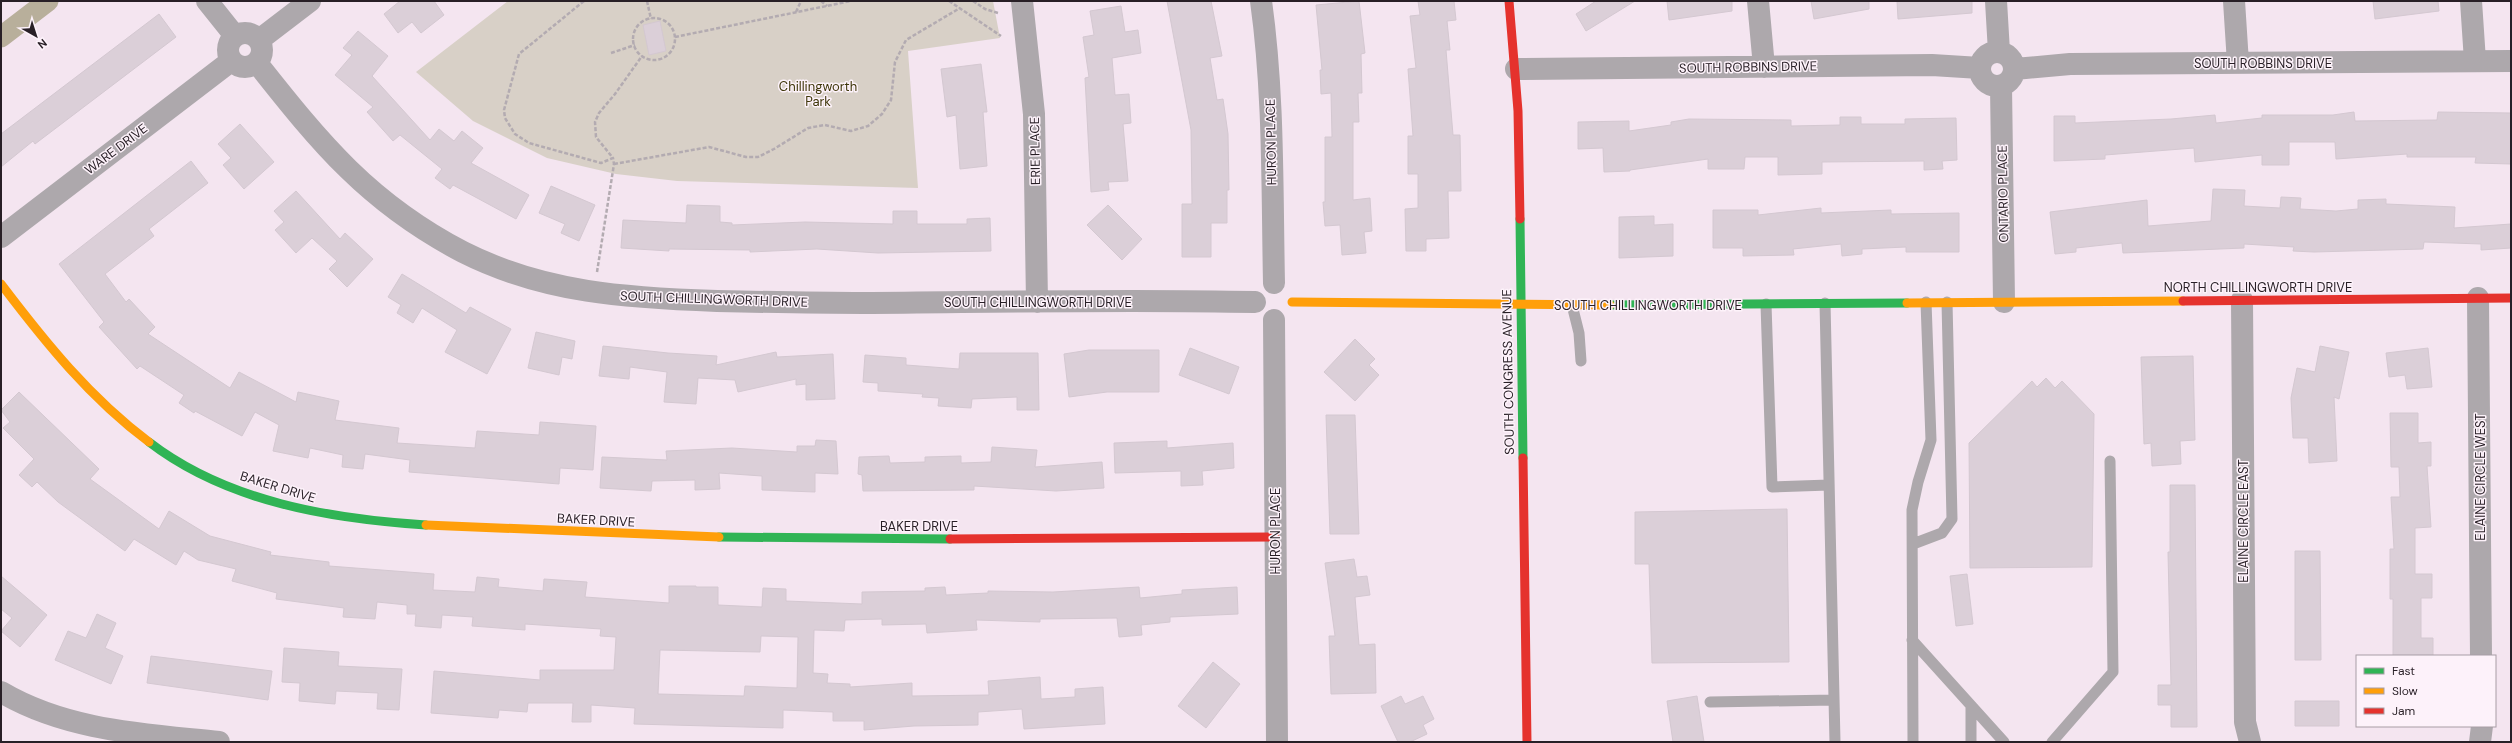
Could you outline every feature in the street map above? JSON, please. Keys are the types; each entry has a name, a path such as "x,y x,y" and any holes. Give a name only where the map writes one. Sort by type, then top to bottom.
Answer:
{"street":[{"path":"207,1 235,36"},
{"path":"259,40 310,1"},
{"name":"ERIE PLACE","path":"1022,1 1034,114 1037,302"},
{"name":"HURON PLACE","path":"1261,1 1266,41 1272,117 1274,283"},
{"name":"SOUTH CONGRESS AVENUE","path":"1509,1 1516,69 1527,742"},
{"path":"1758,1 1764,67"},
{"path":"1996,1 1999,52"},
{"path":"2234,1 2238,63"},
{"path":"2471,1 2475,61"},
{"path":"248,33 259,40 263,49 257,63 244,68 231,61 228,48 235,36 248,33"},
{"path":"1999,52 2012,60 2015,69 2010,81 2001,86 1994,86 1984,81 1980,68 1987,55 1999,52"},
{"name":"WARE DRIVE","path":"1,237 231,61"},
{"name":"SOUTH ROBBINS DRIVE","path":"2015,69 2070,64 2511,61"},
{"name":"SOUTH CHILLINGWORTH DRIVE","path":"257,63 314,135 350,173 390,206 419,227 464,252 546,283 597,294 652,299 812,303 1255,302"},
{"name":"SOUTH ROBBINS DRIVE","path":"1516,69 1932,65 1980,68"},
{"name":"ONTARIO PLACE","path":"2001,86 2004,302"},
{"path":"1274,283 1288,289 1292,302 1290,311 1286,316 1274,320 1262,317 1258,312 1255,302 1260,288 1274,283"},
{"name":"BAKER DRIVE","path":"1,284 60,362 95,399 133,432 176,460 221,483 268,500 318,513 480,527 623,535 806,540 1276,537"},
{"name":"ELAINE CIRCLE WEST","path":"2478,298 2481,655"},
{"name":"NORTH CHILLINGWORTH DRIVE","path":"2004,302 2511,298"},
{"name":"ELAINE CIRCLE EAST","path":"2242,300 2245,722 2250,742"},
{"name":"SOUTH CHILLINGWORTH DRIVE","path":"1292,302 1520,306 2004,302"},
{"name":"HURON PLACE","path":"1274,320 1277,742"},
{"path":"1,692 45,714 82,725 219,742"},
{"path":"2480,742 2482,727"}],"lane":[{"path":"1913,742 1912,510 1918,482 1931,440 1926,302"},
{"path":"1913,544 1942,533 1952,519 1947,302"},
{"path":"1825,303 1835,742"},
{"path":"1766,304 1772,487 1829,485"},
{"path":"1572,305 1579,333 1581,361"},
{"path":"2052,742 2112,672 2110,462"},
{"path":"1912,640 2004,742"},
{"path":"1710,702 1834,700"},
{"path":"1971,706 1972,742"}],"path":[{"path":"584,1 519,54 504,110 505,118 515,134 529,143 601,163 613,158"},
{"path":"647,1 651,19"},
{"path":"795,12 801,1"},
{"path":"821,1 828,6"},
{"path":"675,37 851,1"},
{"path":"949,1 1001,36"},
{"path":"973,1 985,10 998,13"},
{"path":"614,164 709,147 746,157 758,157 808,128 825,125 851,131 868,126 882,114 891,100 895,62 906,40 960,8"},
{"path":"651,19 666,21 671,26 675,37 674,45 666,56 653,60 642,56 635,45 636,29 640,24 651,19"},
{"path":"610,53 635,45"},
{"path":"597,272 614,164 613,158 596,137 595,122 599,113 615,94 642,56"}],"green space":[{"name":"Chillingworth Park","path":"508,1 993,1 1000,38 908,51 918,188 677,181 616,174 547,158 473,121 416,72"}],"building":[{"path":"400,1 434,1 444,15 421,33 412,22 398,33 384,14"},
{"path":"1167,1 1211,1 1222,56 1210,58 1217,100 1223,99 1228,134 1229,190 1227,190 1227,223 1211,223 1211,257 1182,257 1182,204 1192,204 1191,130"},
{"path":"1359,1 1365,53 1361,54 1362,93 1358,93 1359,122 1353,122 1353,200 1370,198 1372,231 1364,232 1366,253 1342,255 1340,225 1325,226 1323,202 1325,202 1325,137 1332,137 1331,93 1321,94 1320,70 1322,70 1316,5"},
{"path":"1418,1 1454,1 1456,20 1447,21 1450,50 1446,50 1453,135 1460,135 1461,191 1448,191 1449,238 1426,239 1426,251 1406,251 1405,209 1418,208 1418,174 1408,174 1408,136 1413,136 1408,69 1416,68 1410,16 1420,15"},
{"path":"1596,1 1635,1 1586,31 1576,14"},
{"path":"1667,1 1732,1 1732,11 1669,20"},
{"path":"1811,1 1869,1 1869,9 1814,19"},
{"path":"1897,1 1972,1 1972,13 1898,19"},
{"path":"2373,1 2438,1 2439,11 2375,19"},
{"path":"1121,6 1125,32 1138,30 1141,53 1112,58 1115,95 1129,94 1131,123 1123,124 1128,181 1108,182 1109,190 1091,192 1085,78 1089,77 1083,37 1094,35 1090,11"},
{"path":"159,14 176,37 35,144 33,141 1,167 1,134"},
{"path":"660,21 666,51 649,55 643,25"},
{"path":"358,31 388,56 372,76 430,140 439,129 454,141 462,131 483,148 471,163 529,195 516,219 453,185 450,189 435,178 442,169 400,135 393,141 367,112 373,107 335,75 352,55 343,48"},
{"path":"981,64 987,112 983,112 987,166 960,169 956,115 947,117 941,69"},
{"path":"2354,112 2355,121 2437,120 2438,112 2511,113 2511,164 2475,163 2476,157 2407,157 2407,154 2336,159 2335,142 2289,142 2289,165 2262,165 2262,155 2195,162 2194,148 2105,155 2105,159 2054,161 2054,116 2075,116 2075,123 2171,119 2215,115 2216,123 2262,118 2262,115 2333,115"},
{"path":"1840,117 1861,117 1861,124 1905,124 1905,119 1956,118 1957,160 1942,161 1943,169 1924,170 1924,161 1822,162 1822,174 1778,175 1778,157 1745,157 1744,169 1708,169 1708,159 1630,171 1604,172 1603,148 1578,149 1578,122 1629,121 1629,131 1671,125 1671,122 1689,119 1791,120 1791,126 1840,125"},
{"path":"240,124 274,162 244,189 223,165 231,158 218,144"},
{"path":"191,161 208,183 149,229 154,236 105,274 126,302 129,299 155,327 148,334 230,388 239,372 296,402 298,392 339,401 335,420 399,428 397,443 475,448 477,431 539,435 540,422 596,426 593,470 560,468 559,484 409,472 410,460 365,454 363,469 342,467 343,455 310,448 308,458 273,451 279,425 255,412 242,436 195,411 194,413 179,403 184,395 140,366 137,369 99,327 104,322 59,264"},
{"path":"551,186 595,205 579,241 561,233 565,224 539,213"},
{"path":"2213,189 2245,190 2244,206 2280,208 2281,197 2301,198 2300,209 2336,211 2358,209 2358,200 2386,199 2386,204 2455,207 2454,228 2511,224 2511,248 2481,250 2481,244 2424,242 2423,249 2314,252 2293,251 2294,247 2244,244 2244,248 2123,253 2122,243 2076,248 2076,252 2055,254 2050,212 2147,200 2148,226 2211,221"},
{"path":"296,191 340,239 345,233 373,259 347,287 329,269 337,261 312,238 296,253 275,230 284,222 274,211"},
{"path":"687,205 720,206 720,222 732,223 732,225 805,222 893,224 893,211 917,211 917,224 967,224 967,219 990,218 991,251 878,253 817,249 750,252 750,250 669,249 669,251 621,248 623,220 686,223"},
{"path":"1108,205 1142,239 1122,260 1087,225"},
{"path":"1821,208 1821,213 1891,210 1891,214 1959,213 1959,252 1906,252 1906,247 1862,249 1862,254 1842,256 1841,244 1793,249 1794,255 1743,256 1743,248 1713,248 1713,210 1758,210 1758,215"},
{"path":"1654,216 1654,225 1673,224 1673,256 1619,258 1619,217"},
{"path":"402,274 466,313 470,307 511,329 487,374 445,352 457,330 422,308 413,323 397,313 401,305 388,297"},
{"path":"536,332 575,341 572,359 562,357 559,375 528,368"},
{"path":"1355,339 1375,359 1369,365 1379,375 1355,401 1324,372"},
{"path":"603,346 668,353 717,356 716,365 776,352 777,357 833,354 835,399 806,400 806,384 796,385 796,379 738,392 735,380 698,378 696,404 664,402 667,372 630,367 629,379 599,376"},
{"path":"2320,346 2349,352 2339,399 2334,397 2337,461 2309,463 2308,438 2293,438 2291,398 2297,368 2315,372"},
{"path":"1190,348 1239,367 1229,394 1179,375"},
{"path":"2428,348 2432,387 2407,389 2405,375 2389,377 2386,353"},
{"path":"1089,350 1159,350 1159,392 1107,392 1069,397 1064,354"},
{"path":"960,353 1038,353 1039,410 1017,410 1017,397 972,399 971,408 938,406 939,398 922,397 923,394 878,391 878,383 863,382 865,355 906,358 906,365 959,369"},
{"path":"2193,356 2195,440 2180,441 2181,464 2152,466 2151,443 2144,444 2141,357"},
{"path":"2046,378 2055,388 2062,381 2094,414 2092,567 1970,568 1969,443 2032,381 2037,387"},
{"path":"19,392 99,469 90,479 159,529 169,511 210,536 271,552 270,555 329,562 329,566 434,574 433,590 475,592 477,577 499,579 498,587 543,591 544,579 587,582 585,597 669,603 669,586 718,587 718,605 762,607 763,588 786,589 786,601 862,604 862,592 925,591 925,588 945,587 946,595 988,593 988,591 1053,592 1139,587 1140,598 1182,594 1182,590 1237,587 1238,614 1170,617 1170,622 1141,625 1142,635 1119,637 1117,618 1040,619 1040,622 976,620 977,630 927,633 926,624 882,625 882,619 845,620 844,631 814,630 813,673 828,674 827,683 850,684 850,687 912,683 912,696 989,695 988,681 1040,677 1041,699 1075,697 1075,689 1103,687 1105,724 1024,729 1022,709 978,712 978,725 914,726 864,730 864,721 833,721 833,712 783,710 783,728 634,724 635,708 591,705 591,722 572,722 573,703 528,703 527,712 499,710 498,718 431,713 434,671 540,680 540,670 614,670 616,637 600,636 601,629 525,624 525,630 472,626 473,617 442,615 441,628 415,626 416,614 407,614 407,605 377,602 375,619 343,617 344,608 276,599 277,593 232,581 236,569 198,560 184,551 176,565 134,539 125,551 58,502 37,482 32,487 19,475 34,459 3,428 10,422 1,410","holes":["761,636 798,637 797,688 745,686 744,696 658,694 660,650 760,652"]},
{"path":"2390,413 2418,413 2418,443 2431,442 2431,466 2427,466 2431,527 2415,528 2415,574 2432,574 2432,598 2421,598 2421,638 2433,638 2433,655 2393,655 2393,599 2390,599 2390,549 2394,549 2391,497 2400,497 2399,467 2391,467"},
{"path":"1326,415 1355,415 1359,534 1330,534"},
{"path":"816,440 836,441 838,474 815,473 815,492 762,490 762,476 719,473 720,489 695,490 695,480 652,481 651,491 600,488 602,457 667,460 666,451 732,448 797,452 797,446 815,446"},
{"path":"1167,441 1167,448 1233,443 1234,468 1202,471 1203,485 1181,486 1181,471 1115,473 1114,443"},
{"path":"992,447 1037,450 1035,467 1102,462 1104,488 1056,491 974,486 974,490 863,491 862,475 858,474 859,457 889,456 890,463 925,462 925,457 961,456 961,463 991,462"},
{"path":"2170,485 2195,485 2197,727 2171,727 2171,705 2158,705 2158,685 2171,685 2168,552 2170,552"},
{"path":"1787,509 1789,662 1652,663 1649,564 1635,564 1635,512"},
{"path":"2295,551 2320,551 2321,660 2295,660"},
{"path":"1354,559 1357,577 1367,576 1370,595 1355,597 1359,645 1375,644 1376,693 1331,694 1329,636 1335,636 1325,563"},
{"path":"1967,574 1973,624 1956,626 1950,576"},
{"path":"1,576 47,615 20,647 1,631 12,618 1,609"},
{"path":"97,614 116,623 105,648 123,656 111,684 55,660 68,631 86,638"},
{"path":"284,648 339,652 338,666 402,669 399,710 377,709 378,693 336,691 335,704 299,701 300,683 282,682"},
{"path":"151,656 272,671 268,700 147,683"},
{"path":"1213,662 1240,684 1206,728 1178,706"},
{"path":"1401,696 1405,704 1423,696 1434,719 1423,725 1427,734 1410,742 1398,742 1381,706"},
{"path":"1697,696 1704,742 1673,742 1667,701"},
{"path":"2295,701 2339,701 2339,726 2295,726"}],"waterway":[{"path":"1,37 48,1"}],"traffic: fast":[{"path":"1520,219 1523,458"},
{"path":"1610,305 1907,303"},
{"path":"149,442 179,463 212,479 246,493 281,504 354,518 426,525"},
{"path":"719,537 950,539"}],"traffic: slow":[{"path":"1,284 34,327 69,368 107,407 149,442"},
{"path":"1907,303 2183,301"},
{"path":"1292,302 1610,305"},
{"path":"426,525 719,537"}],"traffic: jam":[{"path":"1509,1 1518,111 1520,219"},
{"path":"2183,301 2511,298"},
{"path":"1523,458 1527,742"},
{"path":"950,539 1275,537"}]}
